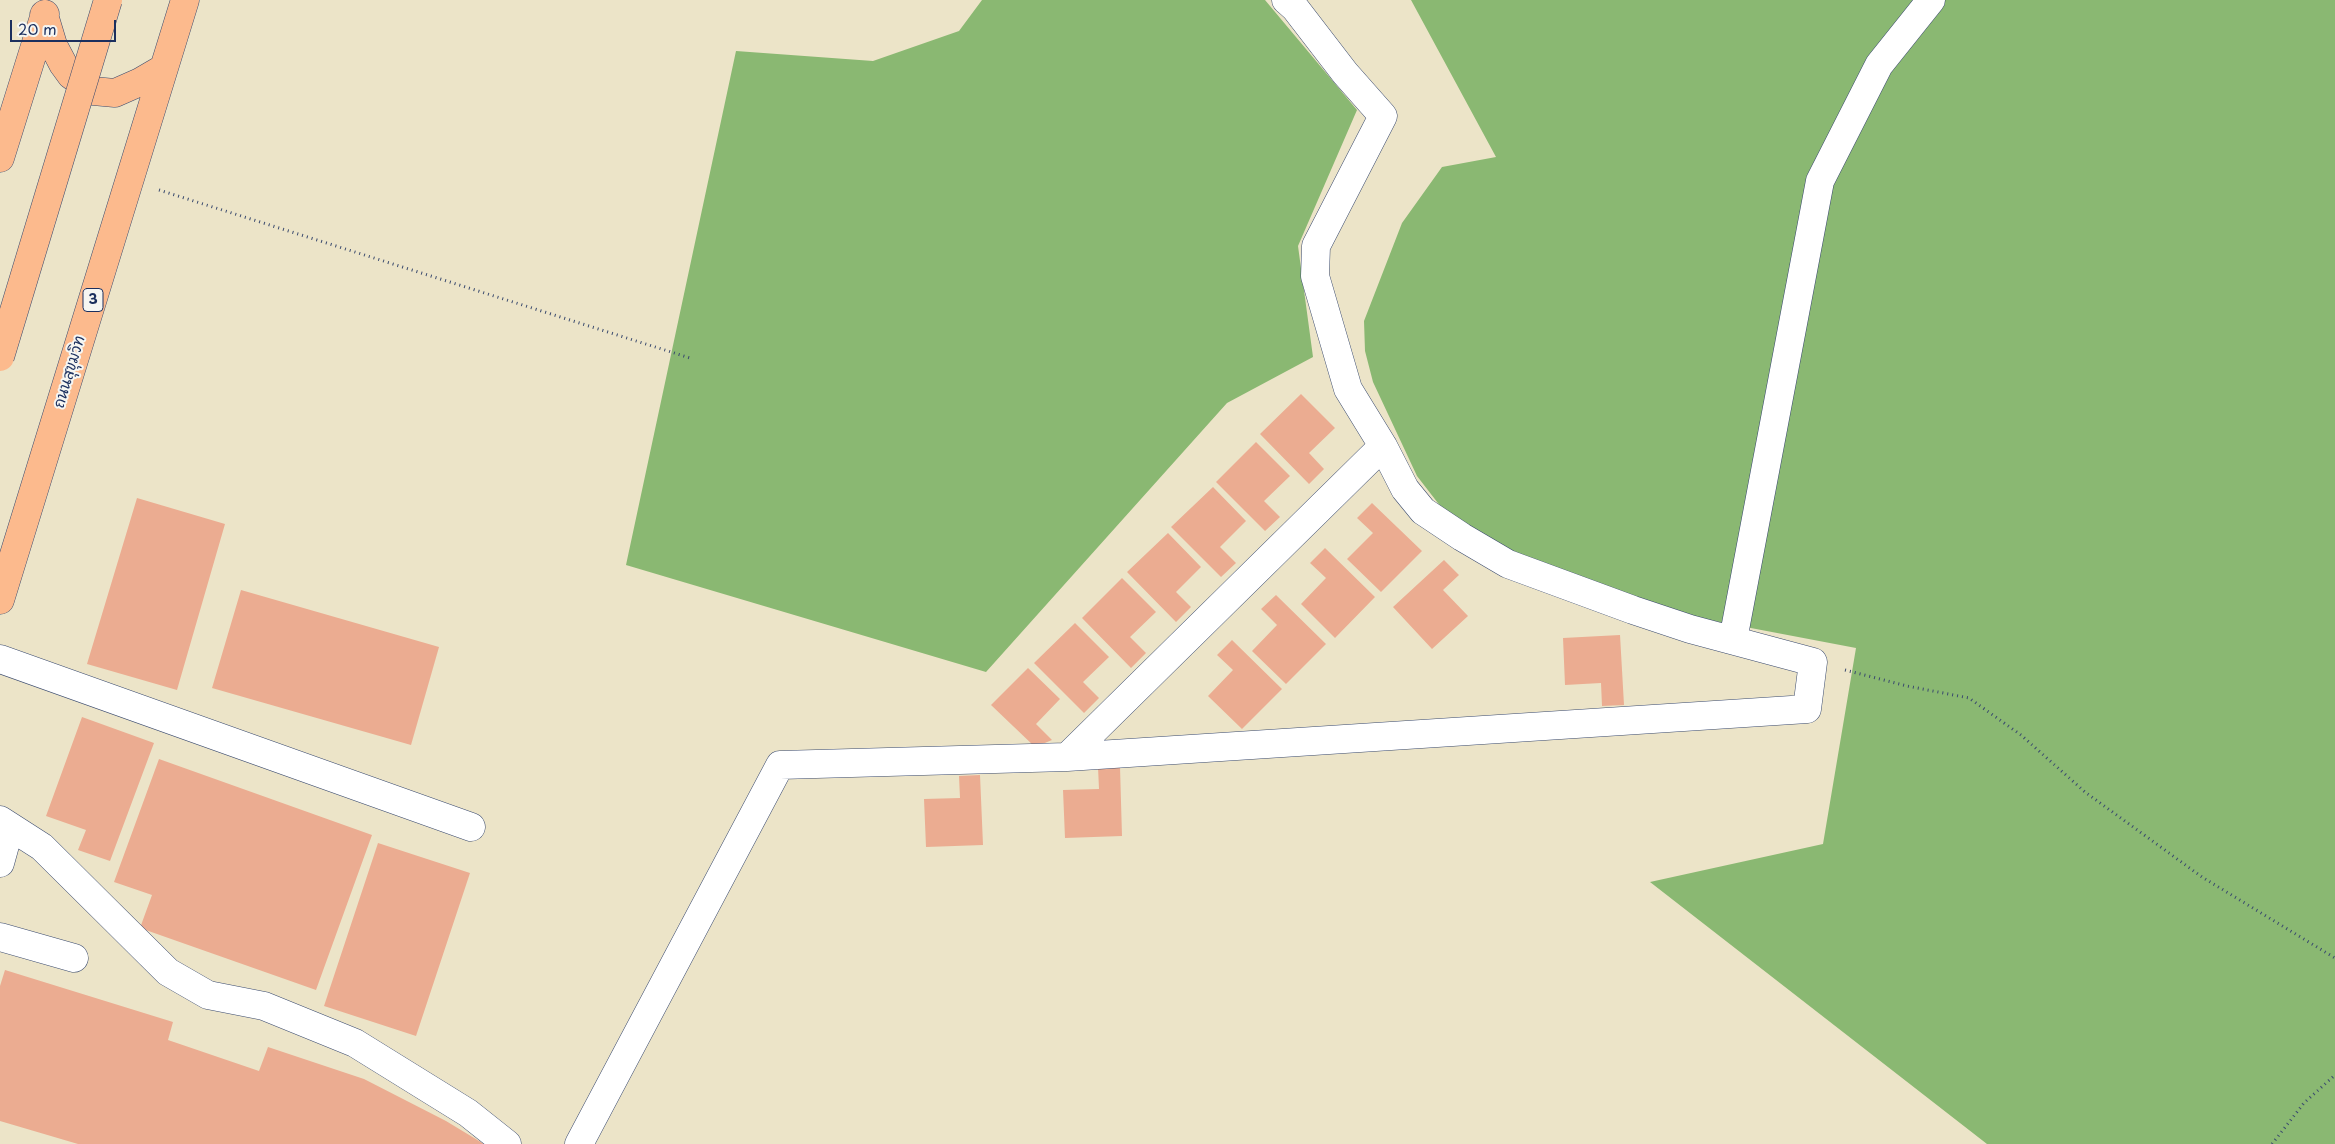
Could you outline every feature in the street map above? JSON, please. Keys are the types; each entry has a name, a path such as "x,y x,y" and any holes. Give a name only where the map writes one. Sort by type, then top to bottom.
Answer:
{"highway":[{"path":"0,357 108,0"},
{"name":"ถนนสุขุมวิท","path":"0,600 186,0"},
{"path":"47,8 53,45 63,64 71,75 92,90 115,93 140,82 164,68"},
{"path":"0,158 47,8"}],"street":[{"path":"579,1144 780,765 1067,757 1807,709 1813,662 1633,610 1508,564 1423,511 1405,489 1383,446 1348,389 1315,276 1316,246 1383,116 1345,73 1295,8 1286,0"},
{"path":"1733,640 1820,182 1879,65 1931,0"},
{"path":"1067,757 1383,446"},
{"path":"0,659 470,827"},
{"path":"0,863 5,823 42,847 168,972 208,995 264,1006 355,1043 468,1113 507,1144"},
{"path":"0,936 74,958"}],"path":[{"path":"129,181 690,358"},
{"path":"1813,662 1907,686 1969,698 2021,735 2085,792 2202,877 2335,958"},
{"path":"2272,1144 2304,1103 2335,1075"}],"green space":[{"path":"982,0 1265,0 1357,110 1298,246 1313,357 1227,403 986,672 626,565 736,51 873,61 959,31"},
{"path":"1411,0 2335,0 2335,1144 1987,1144 1650,882 1823,844 1856,648 1693,617 1551,567 1481,537 1441,507 1417,476 1373,382 1365,351 1364,321 1402,223 1442,167 1496,157"}],"building":[{"path":"1301,394 1335,428 1309,453 1324,469 1309,484 1260,434"},
{"path":"1256,442 1290,476 1264,501 1280,517 1265,531 1216,482"},
{"path":"1213,487 1246,521 1220,547 1236,563 1221,577 1171,527"},
{"path":"137,498 225,524 177,690 87,664"},
{"path":"1372,503 1422,551 1381,592 1347,559 1373,533 1357,518"},
{"path":"1168,533 1201,567 1176,592 1191,607 1176,622 1127,572"},
{"path":"1325,548 1375,597 1335,638 1301,604 1326,578 1310,563"},
{"path":"1444,560 1459,575 1443,590 1468,616 1432,649 1393,607"},
{"path":"1122,578 1156,612 1130,637 1146,653 1131,668 1082,618"},
{"path":"241,590 439,647 411,745 212,688"},
{"path":"1276,595 1326,644 1286,684 1252,651 1277,625 1261,609"},
{"path":"1075,623 1109,657 1083,682 1099,698 1084,713 1034,663"},
{"path":"1620,635 1624,705 1602,706 1601,683 1565,685 1563,638"},
{"path":"1232,640 1282,689 1242,729 1208,696 1233,670 1217,655"},
{"path":"1028,668 1060,699 1036,724 1052,740 1035,747 991,705"},
{"path":"82,717 154,743 110,861 78,850 86,830 46,816"},
{"path":"159,759 372,835 316,990 140,928 152,895 114,882"},
{"path":"1098,767 1120,767 1122,836 1065,838 1063,790 1099,789"},
{"path":"980,775 983,845 926,847 924,799 960,798 959,776"},
{"path":"378,843 470,873 416,1036 324,1006"},
{"path":"5,970 173,1022 168,1040 259,1071 268,1047 364,1079 446,1121 484,1144 78,1144 0,1121 0,986"}]}
